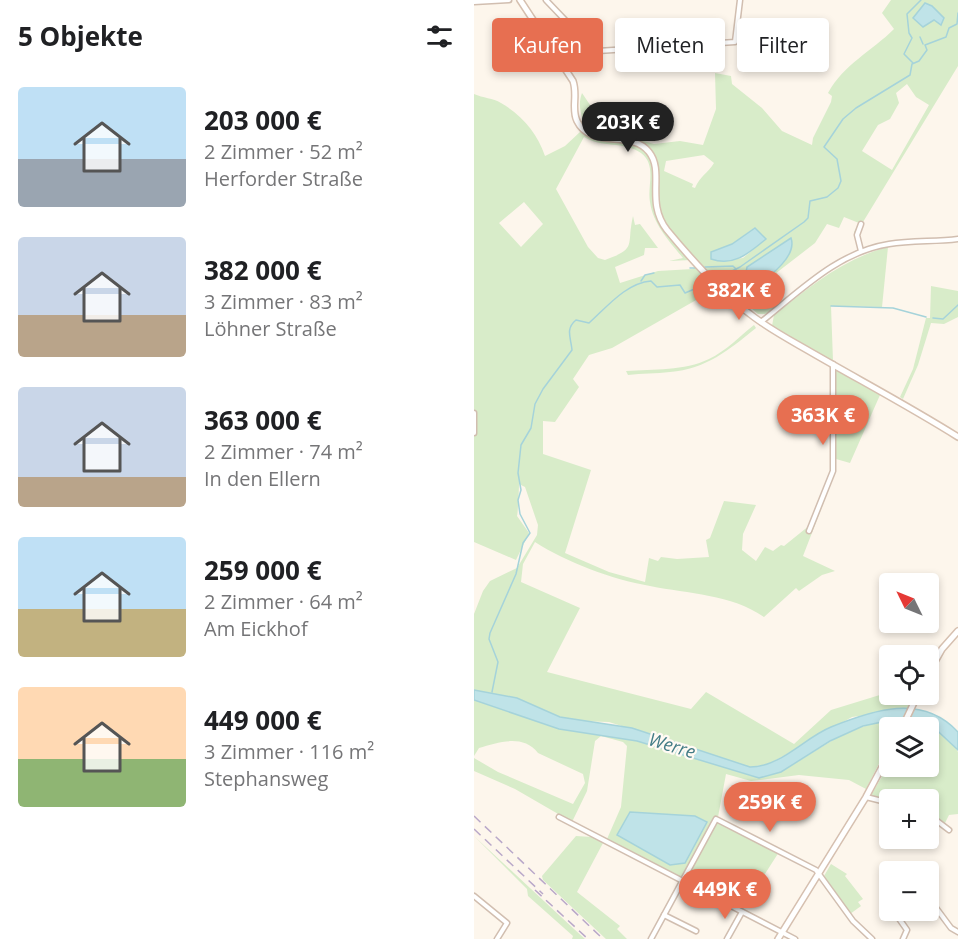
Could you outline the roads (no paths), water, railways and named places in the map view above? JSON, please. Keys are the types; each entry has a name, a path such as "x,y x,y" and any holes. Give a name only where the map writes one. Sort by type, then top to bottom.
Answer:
{"main road":[{"path":"523,1 573,81 576,91 575,112 580,126 592,135 634,142 649,152 656,166 654,198 660,219 733,300 760,322 958,437"},
{"path":"939,654 958,631"},
{"path":"778,939 879,773"}],"street":[{"path":"474,2 508,0"},
{"path":"546,0 588,44 598,51 614,51 735,42 740,0"},
{"path":"861,224 857,235 861,251"},
{"path":"760,322 828,269 861,251 888,244 958,239"},
{"path":"809,531 833,471 833,364"},
{"path":"474,416 474,433"},
{"path":"866,797 879,800"},
{"path":"560,817 795,939"},
{"path":"651,939 716,819 818,873 853,921 872,939"},
{"path":"939,822 949,830"},
{"path":"474,896 507,923 497,939"},
{"path":"939,911 958,932"},
{"path":"727,939 742,912"},
{"path":"664,915 696,931"},
{"path":"901,921 907,930 903,939"}],"water":[{"path":"925,3 932,6 944,18 941,25 934,20 923,27 913,18"},
{"path":"755,228 766,239 747,254 727,261 711,259 711,252 732,244"},
{"path":"791,238 792,245 787,258 770,275 758,282 746,272 747,267"},
{"name":"Werre","path":"474,690 517,698 560,717 632,728 750,767 772,762 821,732 864,715 897,708 929,712 938,717 879,717 879,723 863,726 830,741 781,772 759,778 637,741 559,729 474,700"},
{"path":"939,717 958,732 958,750 939,732"},
{"path":"630,812 695,816 707,822 685,863 670,865 617,835"}],"waterway":[{"path":"913,63 904,54 912,38 909,33 907,14 921,0"},
{"path":"718,278 740,267 804,222 808,218 810,201 827,197 838,188 841,181 837,159 824,147 843,119 856,108 910,75 912,64 919,61 927,50 925,45 946,37 949,28 957,24 958,13"},
{"path":"920,37 923,44"},
{"path":"705,267 733,266 736,269"},
{"path":"690,268 698,268"},
{"path":"641,281 645,275 654,273"},
{"path":"492,692 498,662 489,639 490,633 516,574 523,543 530,533 520,514 518,500 521,490 518,473 521,445 531,428 535,404 543,389 572,350 570,334 573,323 576,320 589,323 617,297 642,283 651,281 657,287 680,285 685,293 711,282"},
{"path":"933,318 943,319 958,305"},
{"path":"831,306 893,308 926,317"}],"railway":[{"path":"474,816 603,939"},
{"path":"474,829 543,894"},
{"path":"535,890 588,939"}]}
